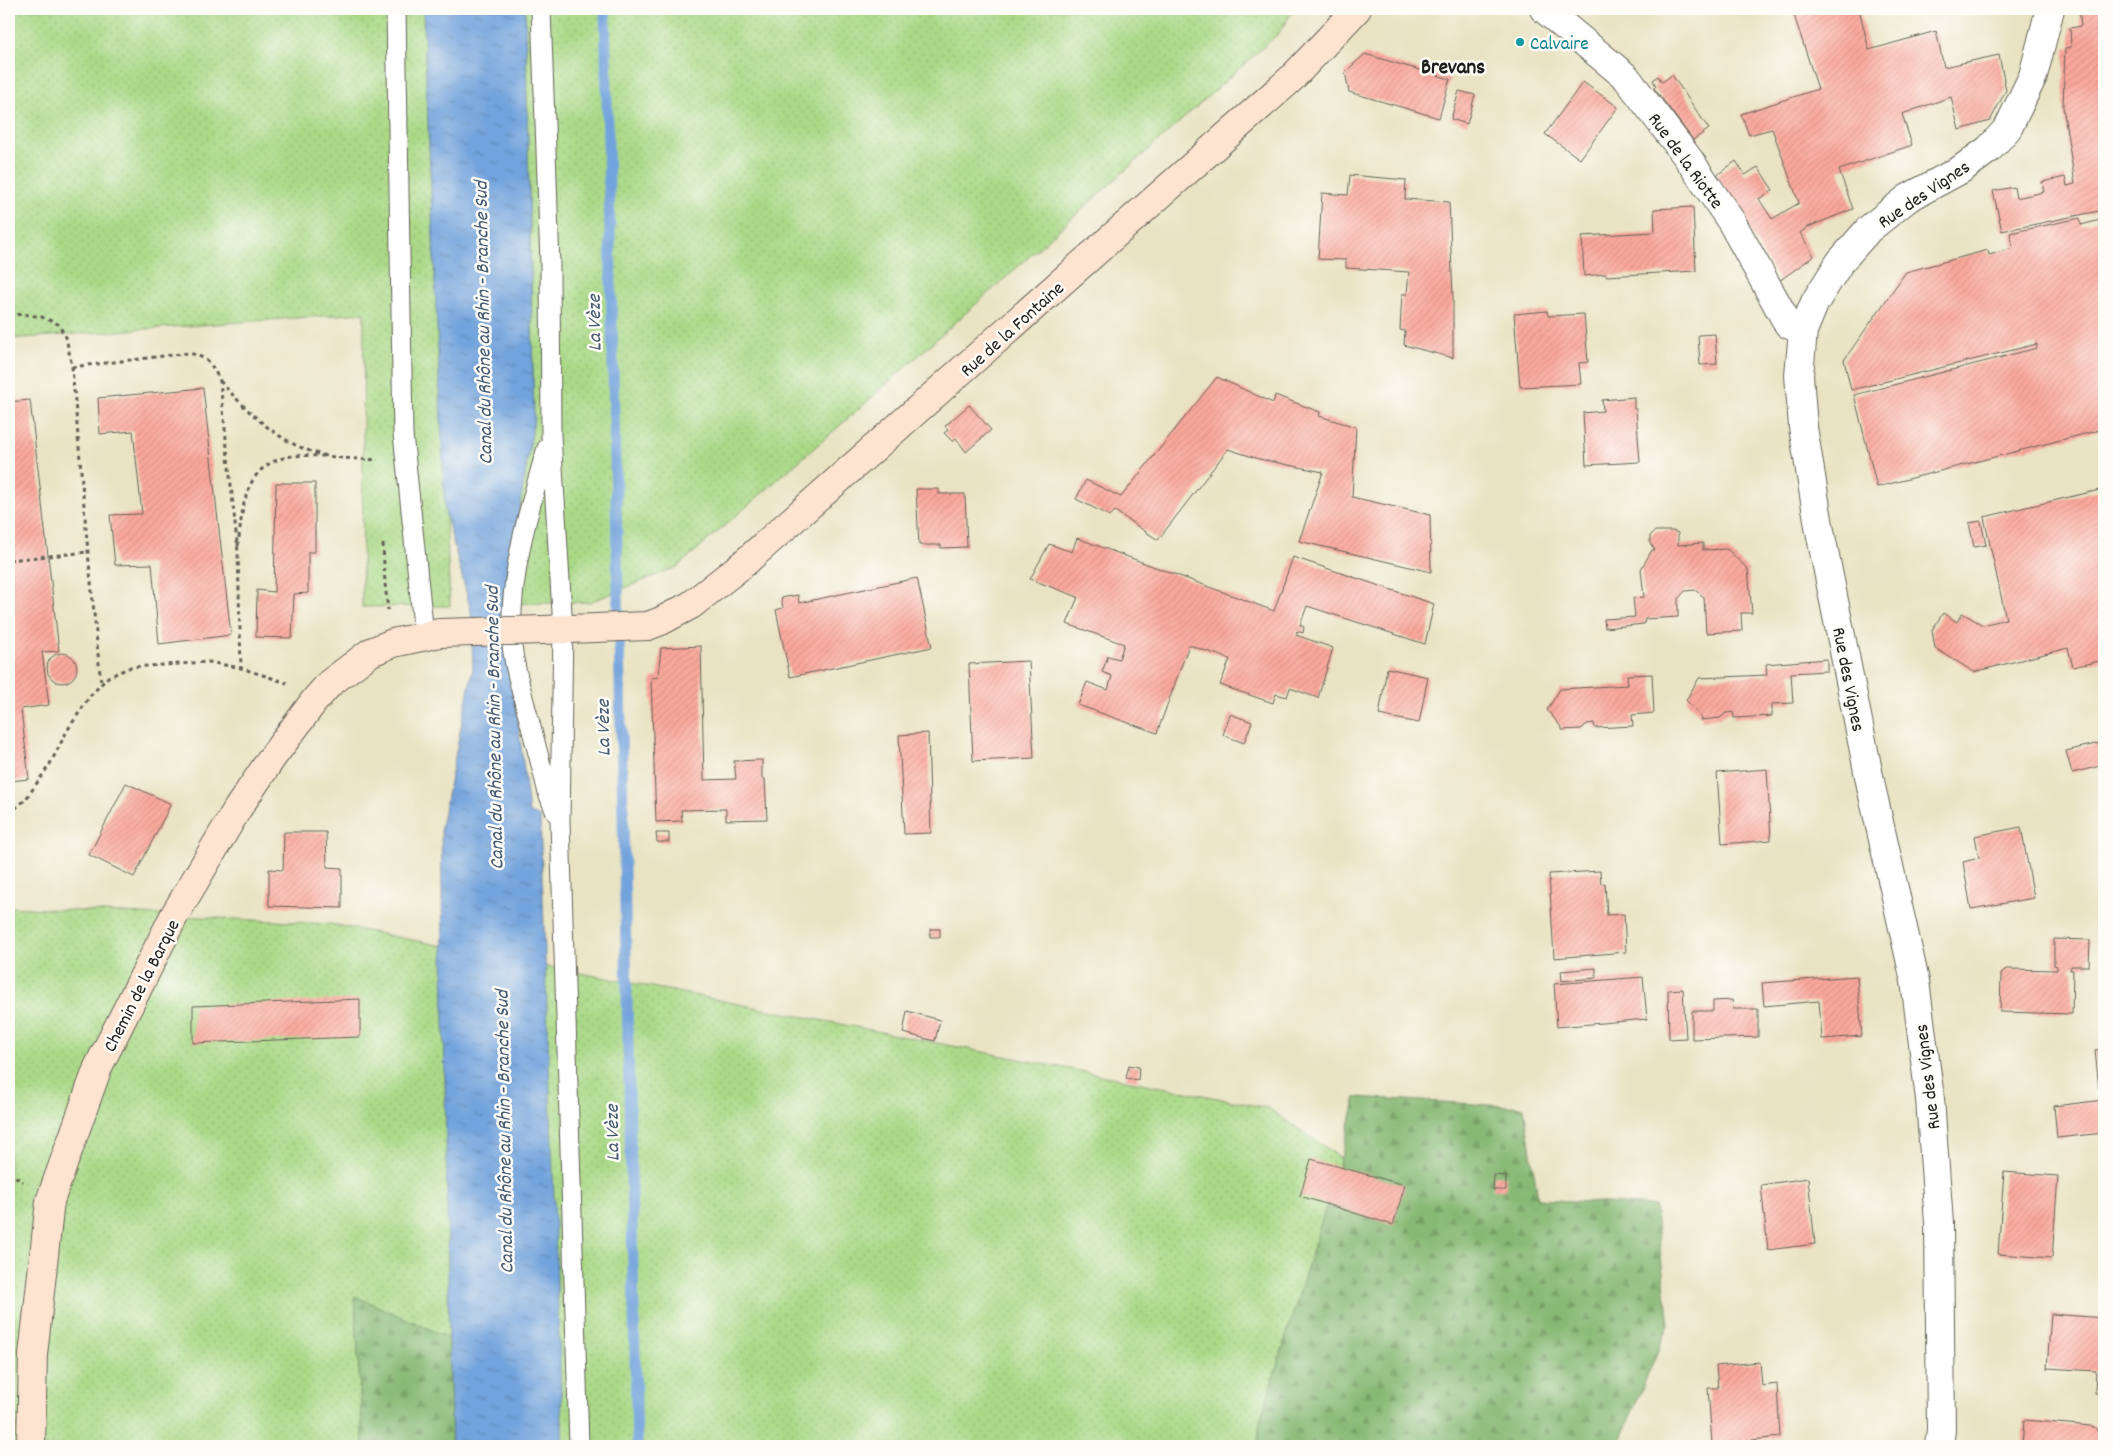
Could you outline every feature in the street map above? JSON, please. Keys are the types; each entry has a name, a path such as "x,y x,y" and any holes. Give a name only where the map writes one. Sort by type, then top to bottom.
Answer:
{"street":[{"name":"Rue de la Fontaine","path":"648,626 691,605 743,564 1292,78 1357,9"},
{"name":"Rue de la Riotte","path":"1544,9 1626,77 1732,221 1788,324 1803,331"},
{"name":"Rue des Vignes","path":"1939,1446 1941,1430 1939,1224 1930,1099 1914,981 1870,781 1819,526 1803,427 1799,375 1803,331 1815,302 1840,262 1869,229 1908,198 1960,170 1989,148 2008,128 2033,76 2050,9"},
{"name":"Chemin de la Barque","path":"31,1446 33,1355 50,1201 98,1067 174,916 249,792 282,743 330,683 371,652 393,643 432,634 648,626"}],"lane":[{"path":"396,9 403,434 432,634"},
{"path":"541,9 550,265 551,435 561,630 560,821 579,1446"},
{"path":"551,435 531,500 515,581 512,611 512,647 548,793 560,821"}],"path":[{"path":"9,316 22,314 42,317 58,324 66,337 72,368 101,684"},
{"path":"72,368 189,353 201,356 212,364 220,380 246,410 265,426 285,440 328,456"},
{"path":"220,380 238,552 241,668"},
{"path":"238,552 246,492 260,471 270,463 282,458 295,456 328,456 380,460"},
{"path":"9,560 88,552"},
{"path":"9,814 26,799 50,764 67,731 90,696 108,676 131,667 209,662 241,668 283,681 315,700"}],"green space":[{"path":"9,9 423,9 450,606 362,607 364,313 9,339"},
{"path":"525,9 1294,9 1278,34 844,422 677,567 590,602 504,604 534,418"},
{"path":"9,907 331,924 1268,1108 1341,1158 1260,1422 1258,1446 452,1446 449,1338 355,1297 363,1446 9,1446"},
{"path":"1356,1097 1524,1107 1538,1199 1655,1206 1669,1324 1618,1446 1258,1446 1260,1422 1341,1158"},
{"path":"355,1296 449,1338 452,1446 363,1446"}],"water":[{"name":"Canal du Rhône au Rhin - Branche Sud","path":"423,9 525,9 534,418 504,604 529,812 540,817 563,1446 452,1446 441,826 473,668 471,611 445,511"}],"building":[{"path":"1792,9 1859,9 1869,50 1936,31 1944,67 1999,55 2006,90 1990,121 1959,130 1951,97 1902,114 1912,145 1839,170 1853,209 1808,227 1800,233 1814,256 1779,281 1717,175 1736,161 1745,175 1758,167 1773,190 1759,199 1772,219 1799,203 1772,129 1749,135 1741,114 1818,89"},
{"path":"2079,9 2102,9 2104,22 2104,210 2002,231 1993,191 2014,187 2016,198 2044,192 2042,182 2065,177 2067,186 2075,184 2063,107 2065,48 2071,47 2070,28 2081,26"},
{"path":"1365,54 1450,79 1439,118 1349,92 1345,72"},
{"path":"1672,75 1709,129 1693,140 1654,88 1656,86 1653,80 1658,76 1662,82"},
{"path":"1583,82 1618,107 1580,159 1545,134"},
{"path":"1459,91 1475,95 1467,124 1451,119"},
{"path":"1350,175 1406,180 1405,199 1449,202 1453,297 1453,358 1404,345 1405,331 1400,330 1402,294 1407,294 1409,272 1346,268 1346,260 1318,259 1322,193 1348,195"},
{"path":"1693,207 1696,271 1584,276 1582,236 1655,232 1654,209"},
{"path":"2080,218 2081,225 2104,219 2104,429 1877,487 1854,395 2037,348 2037,344 1851,390 1844,360 1906,272 1988,250 1989,255 2013,248 2010,233"},
{"path":"1547,311 1548,316 1584,314 1588,362 1579,363 1581,384 1520,387 1514,314"},
{"path":"1715,334 1717,364 1700,365 1698,335"},
{"path":"1217,377 1273,403 1275,395 1320,412 1319,416 1356,427 1352,497 1430,515 1431,572 1299,541 1323,472 1259,459 1228,449 1158,540 1115,511 1110,516 1076,499 1086,480 1121,497"},
{"path":"203,388 231,635 159,644 152,564 115,565 110,515 142,514 133,431 100,434 98,398"},
{"path":"1634,397 1640,462 1586,465 1583,413 1603,411 1602,400"},
{"path":"30,400 59,651 42,652 49,705 21,709 29,779 9,781 9,402"},
{"path":"969,405 991,430 966,452 956,438 953,442 944,433 948,430 945,426"},
{"path":"276,483 315,483 315,552 308,552 308,593 294,594 292,638 256,637 257,590 274,592"},
{"path":"916,489 939,489 939,494 965,494 967,547 941,548 941,545 919,545"},
{"path":"2104,489 2104,660 2073,667 2068,648 1974,672 1935,648 1932,630 1943,613 1957,622 1962,613 1983,625 2006,619 1984,517"},
{"path":"1981,521 1986,545 1974,547 1969,523"},
{"path":"1655,531 1673,531 1678,533 1678,545 1703,543 1703,550 1727,549 1748,569 1752,613 1741,613 1742,631 1706,633 1704,597 1695,590 1685,591 1678,599 1678,617 1645,619 1644,624 1605,628 1604,619 1635,617 1633,598 1644,597 1641,569 1652,550 1655,550 1650,543 1650,536"},
{"path":"1077,538 1274,611 1293,557 1434,604 1425,644 1307,606 1300,625 1304,627 1303,633 1297,631 1296,635 1333,648 1318,698 1290,688 1287,697 1276,694 1273,703 1220,685 1230,659 1189,645 1157,733 1078,705 1087,682 1108,690 1112,676 1102,672 1108,656 1119,659 1124,644 1067,624 1078,597 1030,579 1049,544 1072,552"},
{"path":"917,578 932,647 790,677 776,610 783,608 781,598 798,595 799,603"},
{"path":"701,646 704,780 736,779 734,761 762,760 762,779 765,779 767,819 726,820 726,809 681,810 682,821 656,822 651,678 658,677 661,648"},
{"path":"62,653 73,657 77,668 73,679 62,683 51,679 47,668 51,657"},
{"path":"1827,659 1827,671 1791,673 1793,703 1772,704 1772,716 1734,718 1733,712 1726,713 1720,718 1701,720 1701,717 1686,700 1699,678 1767,675 1766,664"},
{"path":"1029,661 1034,758 973,761 969,664"},
{"path":"1387,668 1428,677 1419,723 1379,715"},
{"path":"1652,674 1654,713 1632,715 1633,726 1595,728 1594,723 1587,724 1581,729 1562,730 1547,710 1560,689 1628,685 1627,675"},
{"path":"1230,714 1252,722 1244,743 1223,735"},
{"path":"928,733 931,833 904,834 899,735"},
{"path":"2104,742 2104,765 2072,773 2066,751"},
{"path":"1767,769 1771,840 1722,844 1717,773"},
{"path":"126,783 171,804 134,877 89,855"},
{"path":"2021,827 2034,898 1971,909 1963,862 1979,858 1975,836"},
{"path":"284,832 326,832 327,867 342,868 342,908 269,906 269,869 283,870"},
{"path":"656,833 669,833 669,842 657,842"},
{"path":"1600,871 1601,884 1605,883 1607,915 1624,914 1626,952 1554,958 1549,874"},
{"path":"930,929 940,929 940,937 930,937"},
{"path":"2054,939 2090,940 2089,966 2071,966 2070,970 2073,970 2072,1014 2000,1012 2001,973 2006,969 2057,970 2057,966 2054,965"},
{"path":"1596,968 1596,978 1562,981 1561,971"},
{"path":"1857,976 1862,1036 1822,1039 1819,1001 1764,1006 1762,983"},
{"path":"1643,977 1647,1019 1557,1027 1554,984"},
{"path":"1683,989 1686,1038 1669,1039 1668,990"},
{"path":"360,999 360,1037 193,1043 193,1006"},
{"path":"1732,1000 1733,1009 1758,1009 1758,1037 1692,1039 1692,1011 1713,1011 1713,1001"},
{"path":"907,1011 940,1020 935,1041 903,1033"},
{"path":"2104,1049 2104,1089 2099,1089 2095,1050"},
{"path":"1129,1065 1139,1067 1138,1080 1126,1078"},
{"path":"2104,1100 2104,1133 2057,1138 2054,1106"},
{"path":"1311,1159 1405,1185 1393,1225 1300,1196"},
{"path":"2004,1172 2058,1176 2052,1258 1998,1254"},
{"path":"1494,1175 1506,1176 1506,1190 1493,1190"},
{"path":"1808,1178 1815,1244 1768,1250 1761,1185"},
{"path":"2051,1314 2104,1318 2104,1394 2095,1393 2096,1371 2047,1368"},
{"path":"1760,1362 1762,1386 1777,1384 1780,1437 1712,1444 1708,1388 1718,1388 1716,1366"},
{"path":"2024,1420 2091,1426 2104,1435 2104,1446 2022,1446"}],"waterway":[{"name":"La Vèze","path":"605,9 637,1446"}],"place":[{"name":"Calvaire","path":"1520,42"}],"district":[{"name":"Brevans","path":"1453,66"}]}
